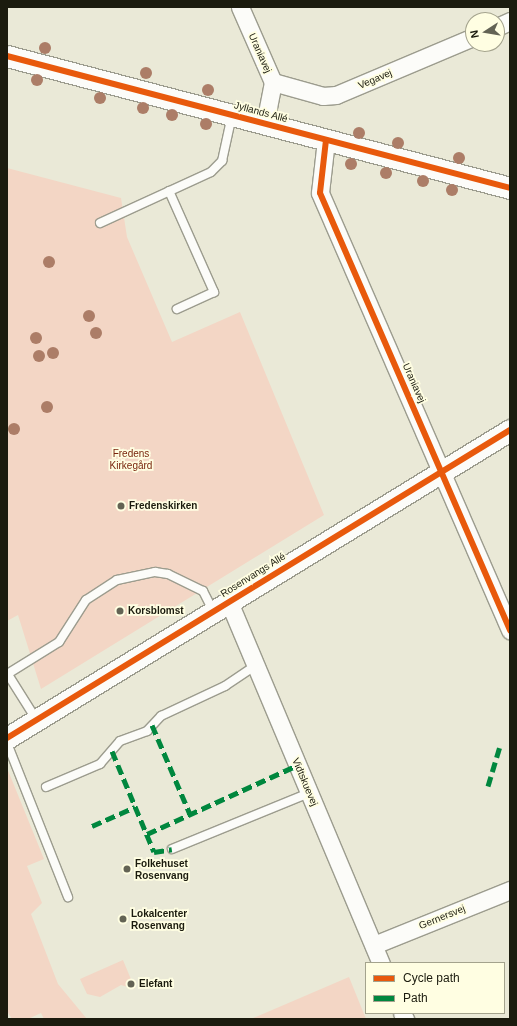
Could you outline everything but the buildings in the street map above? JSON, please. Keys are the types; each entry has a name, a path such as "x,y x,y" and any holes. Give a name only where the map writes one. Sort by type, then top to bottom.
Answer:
{"street":[{"name":"Uraniavej","path":"240,7 273,82 265,123"},
{"name":"Vegavej","path":"273,82 323,96 336,95 465,40"},
{"name":"Jyllands Allé","path":"7,56 510,188"},
{"name":"Uraniavej","path":"326,140 320,193 510,630"},
{"name":"Rosenvangs Allé","path":"7,738 510,430"},
{"name":"Vidtskuevej","path":"221,607 256,665 381,962"},
{"name":"Gernersvej","path":"374,945 510,890"}],"lane":[{"path":"100,223 211,172 222,161 232,114"},
{"path":"170,191 214,292 178,309"},
{"path":"36,720 8,673 59,642 86,600 117,580 155,572 168,574 203,591 221,607"},
{"path":"46,787 100,764 120,741 147,731 161,716 225,686 256,665"},
{"path":"7,743 68,897"},
{"path":"172,848 309,793"}],"green space":[{"name":"Fredens Kirkegård","path":"7,168 121,198 127,237 172,342 240,312 324,515 41,689 18,615 7,621"},
{"path":"7,768 44,859 27,866 42,903 31,914 58,984 87,1019 44,1019 41,1013 28,1019 12,1019 7,1011"},
{"path":"123,960 135,989 121,985 100,997 87,994 80,979"},
{"path":"349,977 366,1019 251,1019"}],"marked path":[{"path":"152,725 190,814"},
{"path":"488,786 500,746"},
{"path":"112,751 154,852 172,849"},
{"path":"147,834 298,765"},
{"path":"92,826 135,807"}],"cycle path":[{"path":"7,56 510,188"},
{"path":"326,140 320,193 510,631"},
{"path":"7,738 510,430"}],"place":[{"name":"Fredenskirken","path":"121,506"},
{"name":"Korsblomst","path":"120,611"},
{"name":"Folkehuset Rosenvang","path":"127,869"},
{"name":"Lokalcenter Rosenvang","path":"123,919"},
{"name":"Elefant","path":"131,984"}]}
